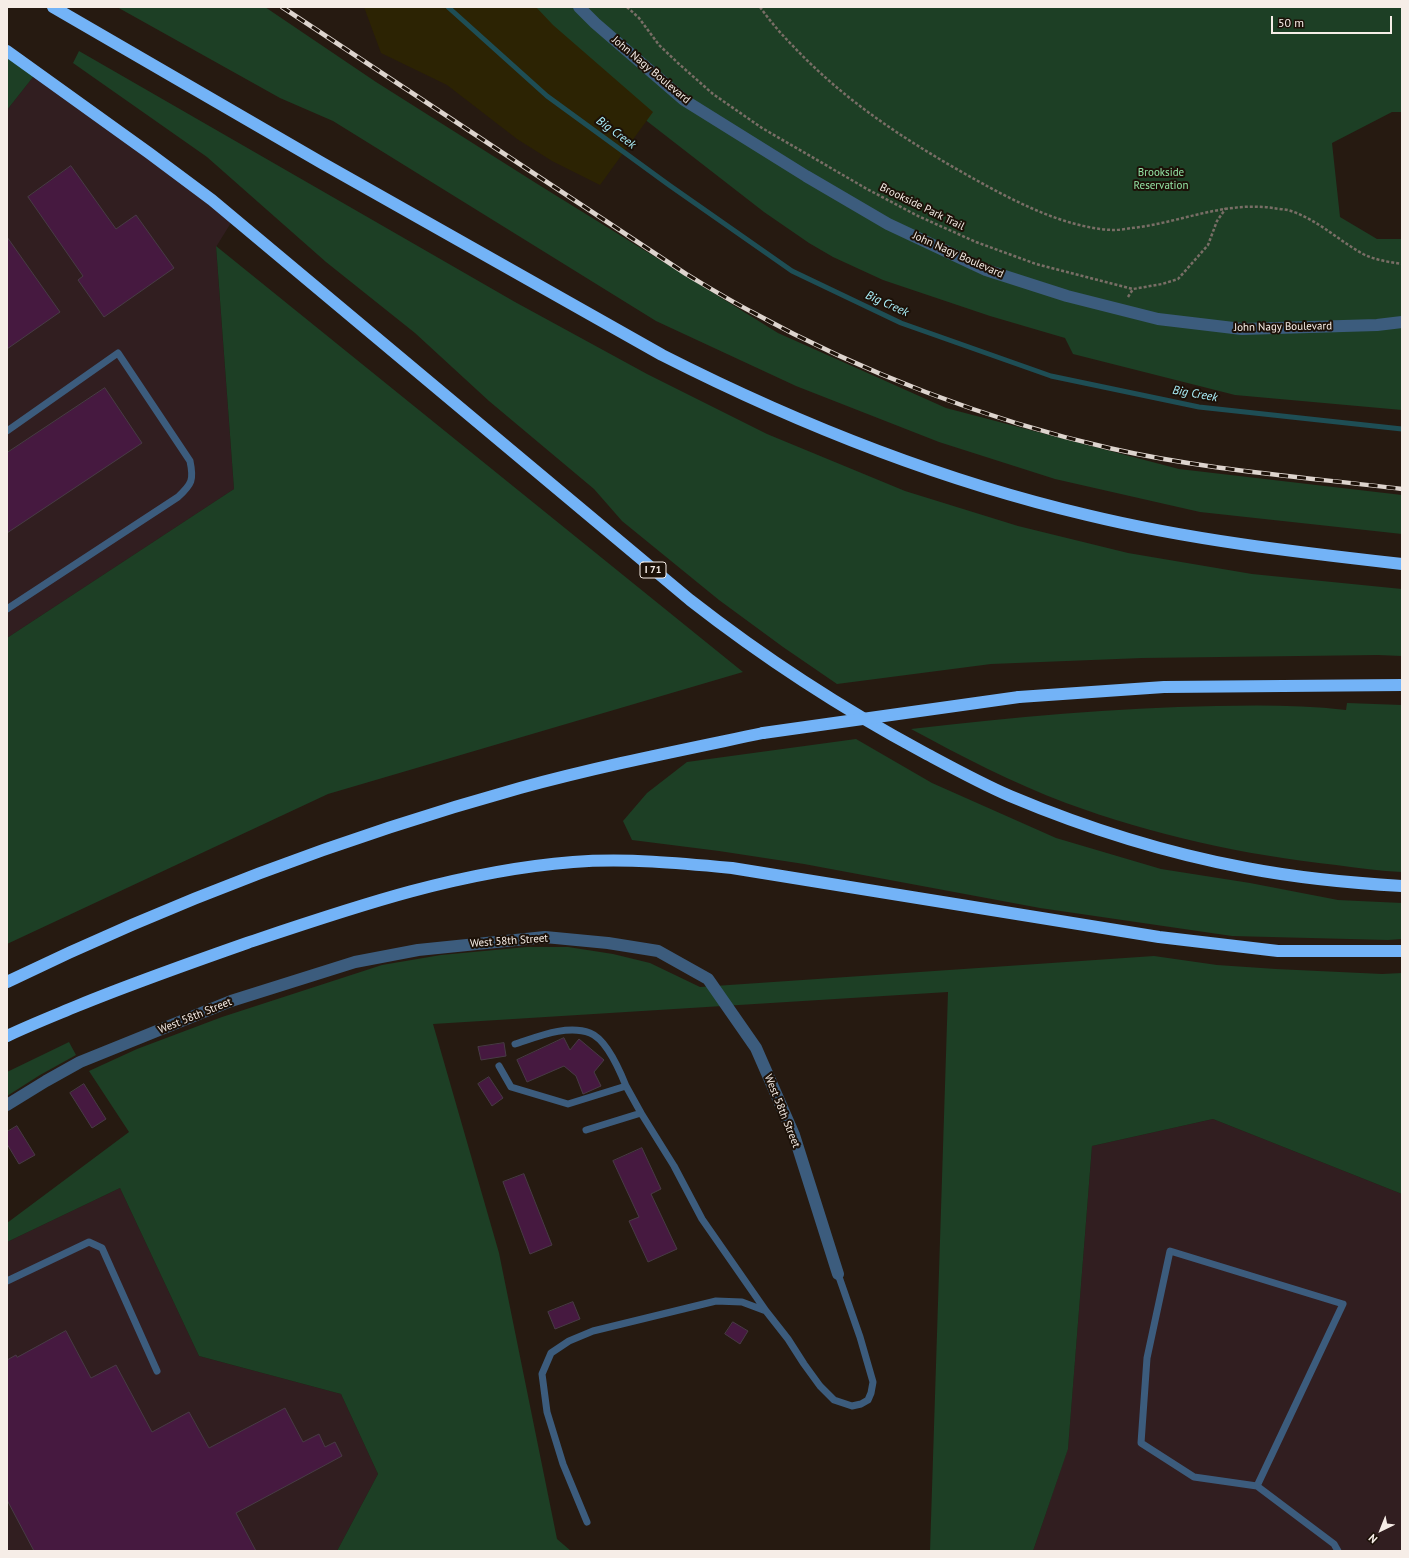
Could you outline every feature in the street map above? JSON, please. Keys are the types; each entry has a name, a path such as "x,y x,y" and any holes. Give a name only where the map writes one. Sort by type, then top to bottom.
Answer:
{"highway":[{"path":"53,7 322,163 662,355 730,389 833,434 870,449 975,485 1087,516 1186,536 1402,564"},
{"name":"I 71","path":"7,51 137,144 212,200 690,600 766,657 808,685 889,734 1010,796 1126,838 1185,854 1246,868 1304,877 1402,886"},
{"path":"7,982 59,956 218,889 298,858 408,822 521,788 647,757 763,733 1020,697 1164,687 1402,685"},
{"path":"7,1036 107,994 190,962 370,902 468,878 510,870 573,862 628,861 682,863 732,868 1159,937 1218,944 1278,950 1402,951"}],"street":[{"name":"John Nagy Boulevard","path":"579,7 595,23 684,100 806,176 888,224 986,270 1067,296 1158,319 1242,329 1377,325 1402,322"},
{"name":"West 58th Street","path":"7,1105 80,1062 231,1001 355,962 418,950 545,937 608,943 658,951 708,979 756,1048 794,1135 838,1274"}],"lane":[{"path":"7,431 118,353 190,461 193,476 188,488 178,497 7,609"},
{"path":"515,1044 548,1033 570,1030 591,1033 604,1044 617,1065 626,1086 641,1113 674,1166 702,1219 820,1386 834,1400 852,1406 861,1404 868,1400 873,1382 860,1337 838,1274"},
{"path":"498,1066 511,1087 568,1104 626,1086"},
{"path":"586,1130 641,1113"},
{"path":"7,1282 89,1242 102,1248 157,1371"},
{"path":"1257,1486 1343,1304 1170,1251 1147,1358 1141,1443 1194,1477 1257,1486 1334,1544 1338,1551"},
{"path":"587,1522 563,1464 547,1412 542,1374 551,1353 569,1341 593,1331 716,1301 742,1302 766,1311"}],"path":[{"name":"Brookside Park Trail","path":"627,7 639,18 659,45 685,69 713,94 762,128 867,189 918,216 976,242 1036,264 1133,289 1162,284 1178,278 1208,245 1217,221 1226,208"},
{"path":"760,7 769,20 835,87 886,126 920,149 995,191 1049,215 1081,226 1114,230 1148,227 1226,208 1257,206 1290,210 1315,222 1365,255 1386,262 1402,264"}],"shaded area":[{"path":"37,72 234,218 216,247 234,489 7,638 7,110"},
{"path":"1213,1119 1402,1194 1402,1551 1033,1551 1068,1448 1092,1146"},
{"path":"120,1188 199,1356 341,1394 378,1474 337,1551 7,1551 7,1242"}],"green space":[{"path":"117,7 265,7 376,82 778,333 946,408 1179,469 1402,495 1402,534 1200,512 1055,479 939,442 796,386 656,321 333,121 280,98"},
{"name":"Brookside Reservation","path":"500,7 1402,7 1402,112 1392,112 1332,143 1340,217 1377,239 1402,239 1402,410 1235,395 1073,354 1065,338 990,316 883,280 833,257 809,243 764,212"},
{"path":"7,51 37,72 7,110"},
{"path":"79,51 515,302 647,374 767,434 905,491 1018,526 1128,553 1252,574 1402,589 1402,656 1142,658 991,664 837,684 719,600 622,521 594,489 489,401 415,333 326,262 207,157 73,63"},
{"path":"216,246 743,672 328,794 7,944 7,638 234,489"},
{"path":"1347,703 1402,705 1402,872 1267,856 1199,842 1132,825 1066,803 1026,787 911,729 1063,714 1178,707 1281,706 1346,710"},
{"path":"856,739 932,783 1056,838 1161,869 1250,883 1338,900 1402,903 1402,939 1388,940 1232,936 1040,908 804,864 632,840 623,821 647,793 687,762"},
{"path":"527,947 568,947 613,954 650,963 700,987 1154,956 1217,965 1382,974 1402,973 1402,1194 1213,1119 1092,1146 1068,1449 1033,1551 930,1551 948,992 433,1024 499,1253 557,1539 571,1551 337,1551 378,1474 341,1394 199,1356 120,1188 7,1242 7,1223 129,1132 89,1071 137,1049 222,1017 382,965 441,955"},
{"path":"69,1042 76,1055 7,1096 7,1072"}],"sand":[{"path":"364,7 536,7 553,25 653,112 600,185 552,161 517,139 447,85 381,53"}],"building":[{"path":"71,166 116,229 136,215 174,268 104,317 78,280 83,276 28,197"},
{"path":"7,237 60,312 7,349"},
{"path":"105,388 142,443 7,533 7,453"},
{"path":"564,1038 570,1050 579,1039 604,1060 594,1072 601,1086 583,1094 576,1076 564,1066 527,1082 517,1060"},
{"path":"504,1043 506,1056 481,1060 478,1047"},
{"path":"489,1077 503,1098 492,1106 478,1084"},
{"path":"84,1084 106,1119 92,1128 70,1093"},
{"path":"17,1126 35,1155 19,1164 7,1144 7,1132"},
{"path":"642,1148 661,1189 651,1194 677,1249 648,1262 629,1221 639,1217 613,1161"},
{"path":"524,1174 552,1245 530,1254 503,1182"},
{"path":"573,1302 580,1319 555,1329 548,1312"},
{"path":"733,1322 748,1331 740,1344 725,1334"},
{"path":"66,1331 91,1378 116,1365 152,1432 189,1412 209,1448 285,1408 303,1442 319,1434 325,1447 335,1442 342,1456 236,1513 256,1551 34,1551 7,1500 7,1360 16,1355 17,1357"}],"waterway":[{"name":"Big Creek","path":"448,7 547,96 669,185 792,271 901,323 1051,376 1199,407 1402,429"}],"railway":[{"path":"282,7 686,274 735,303 794,334 881,374 926,392 1017,423 1063,437 1145,456 1255,472 1402,489"}]}
